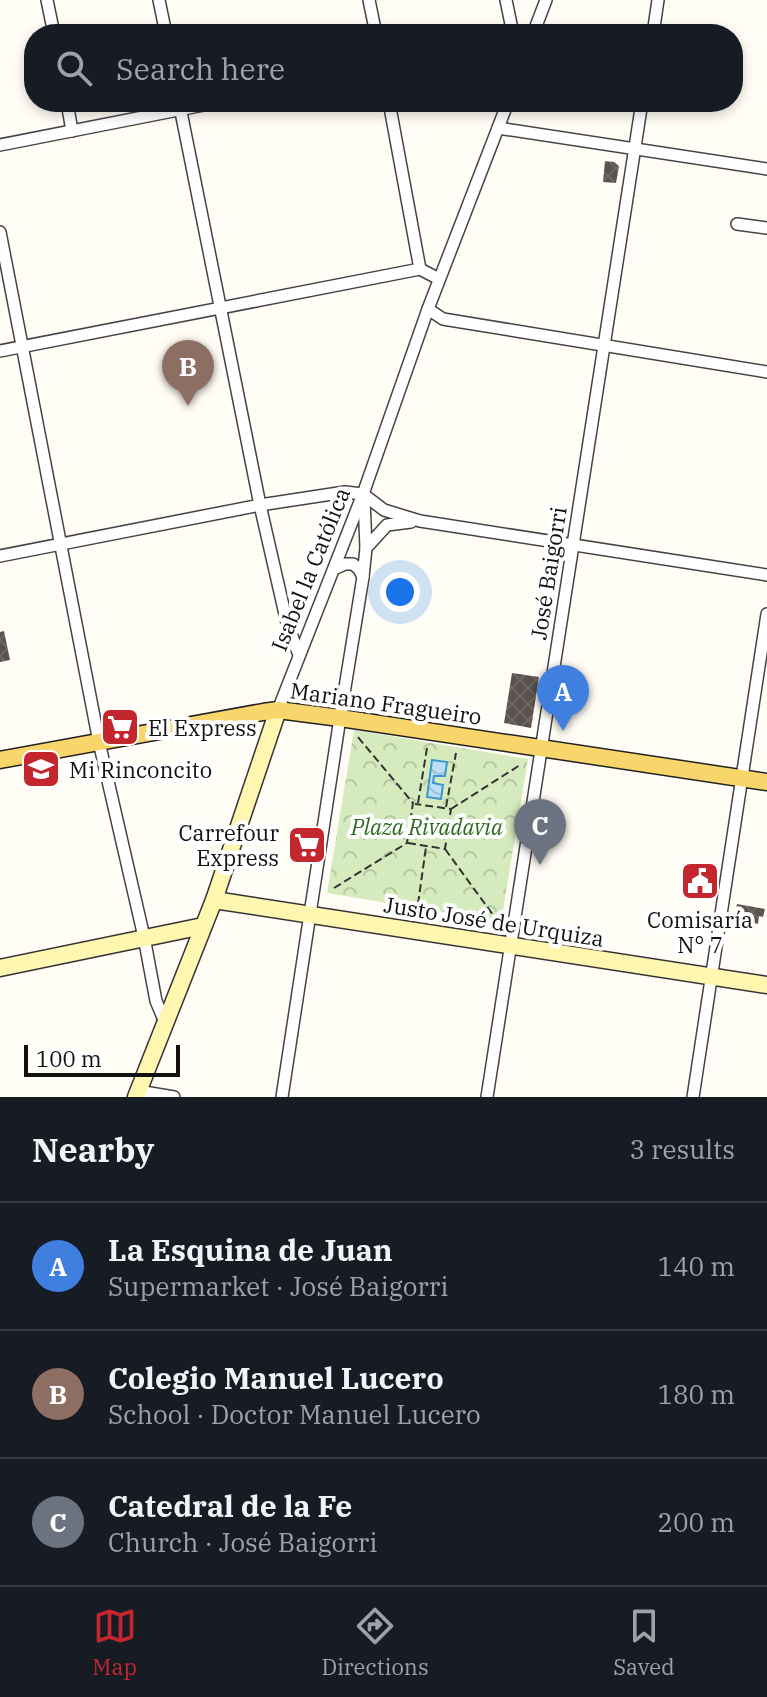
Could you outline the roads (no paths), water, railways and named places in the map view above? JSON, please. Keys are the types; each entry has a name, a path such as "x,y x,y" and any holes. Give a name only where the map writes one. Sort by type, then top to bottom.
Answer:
{"main road":[{"name":"Mariano Fragueiro","path":"0,760 278,710 767,782"}],"street":[{"path":"47,0 52,24"},
{"path":"159,0 164,24"},
{"path":"369,0 374,24"},
{"path":"506,0 511,24"},
{"path":"537,24 546,0"},
{"path":"654,24 658,0"},
{"path":"69,112 72,131"},
{"path":"0,145 154,112"},
{"path":"181,112 260,505 287,623 299,655"},
{"path":"391,112 420,269"},
{"name":"Isabel la Católica","path":"137,1094 214,900 278,710 363,494 439,279 504,112"},
{"name":"José Baigorri","path":"487,1097 640,112"},
{"path":"498,128 767,169"},
{"path":"737,224 767,228"},
{"path":"0,232 99,742 156,1001 165,1022"},
{"path":"0,351 420,269 439,279"},
{"path":"428,309 443,319 767,372"},
{"path":"0,556 260,505 345,492 363,494 384,510 420,521 767,575"},
{"path":"282,1097 363,577 366,548 363,494"},
{"path":"366,548 387,525 420,521"},
{"path":"334,569 353,564 363,577"},
{"path":"693,1097 767,614"},
{"name":"Justo José de Urquiza","path":"214,900 767,985"},
{"path":"0,968 203,926"},
{"path":"137,1094 174,1097"}],"water":[{"path":"432,760 447,762 445,776 434,776 433,783 443,785 441,799 427,797"}],"place":[{"name":"Colegio Manuel Lucero","path":"188,406"},
{"name":"El Express","path":"120,727"},
{"name":"La Esquina de Juan","path":"563,731"},
{"name":"Mi Rinconcito","path":"41,769"},
{"name":"Carrefour Express","path":"307,845"},
{"name":"Catedral de la Fe","path":"540,865"},
{"name":"Comisaría N° 7","path":"700,881"}],"park label":[{"name":"Plaza Rivadavia","path":"427,826"}]}
